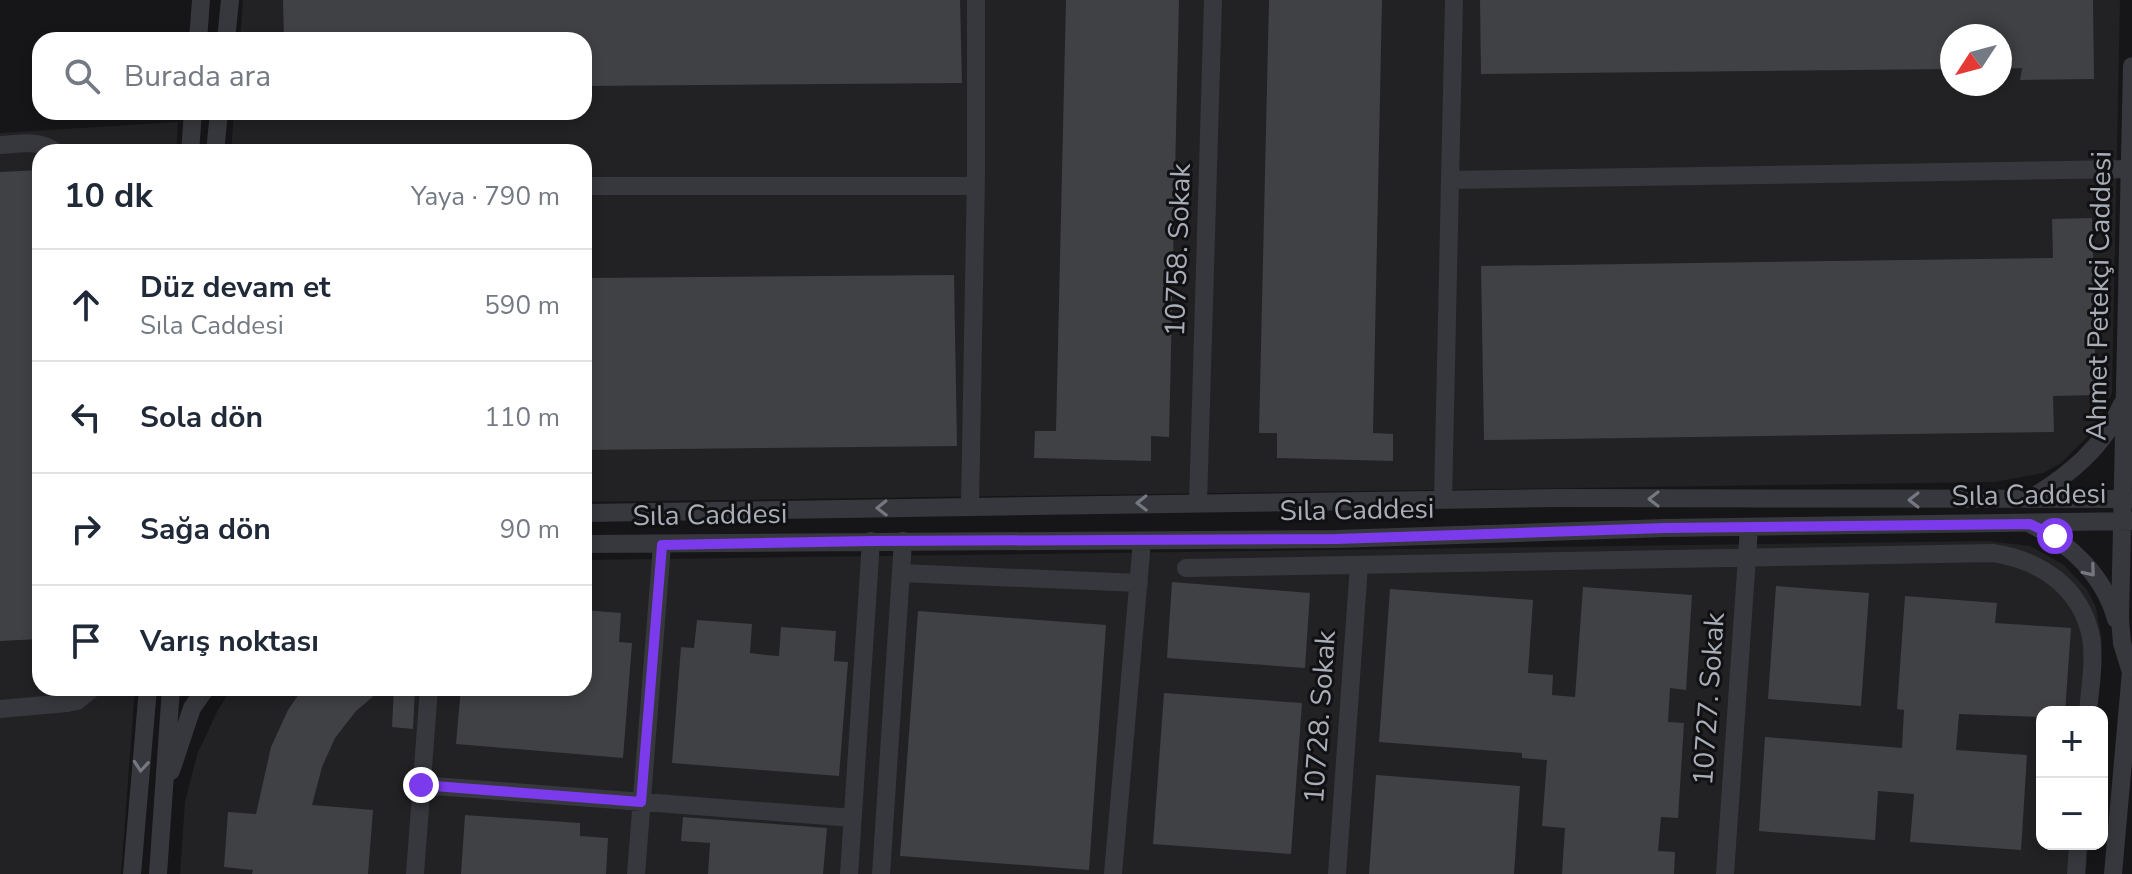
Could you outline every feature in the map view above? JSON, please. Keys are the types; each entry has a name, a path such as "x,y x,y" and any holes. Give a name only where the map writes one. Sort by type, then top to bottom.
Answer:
{"street":[{"path":"199,32 201,0"},
{"path":"227,32 230,0"},
{"path":"970,506 976,0"},
{"name":"10758. Sokak","path":"1198,503 1213,0"},
{"path":"1443,500 1454,0"},
{"name":"Ahmet Petekçi Caddesi","path":"2113,874 2131,664 2122,643 2127,521 2124,398 2132,66"},
{"path":"191,144 192,120"},
{"path":"216,144 218,120"},
{"path":"0,145 38,144"},
{"path":"1450,180 2130,169"},
{"path":"592,186 976,186"},
{"path":"2027,500 2054,485 2086,457 2114,423 2124,398"},
{"name":"Sıla Caddesi","path":"592,513 1443,500 2127,499"},
{"name":"Sıla Caddesi","path":"592,544 1336,539 2127,521"},
{"path":"2030,524 2055,536 2097,579 2114,611 2122,643"},
{"name":"10727. Sokak","path":"1725,874 1749,528"},
{"path":"849,874 871,541"},
{"path":"881,874 903,541"},
{"path":"1113,874 1142,541"},
{"path":"636,874 662,545"},
{"path":"1186,568 1993,553 2012,556 2042,568 2065,585 2077,602 2092,645 2088,706"},
{"name":"10728. Sokak","path":"1337,874 1359,565"},
{"path":"901,573 1139,583"},
{"path":"0,709 67,703 83,696"},
{"path":"132,874 147,696"},
{"path":"158,874 170,696"},
{"path":"164,789 192,708 200,696"},
{"path":"415,874 428,696"},
{"path":"421,785 853,818"},
{"path":"2076,874 2078,850"}],"shaded area":[{"path":"243,0 2120,0 2112,393 2092,432 2061,463 2043,473 1995,482 592,502 592,144 232,144 233,120 592,120 592,32 241,32"},
{"path":"178,122 177,144 32,144 32,696 134,696 121,874 0,874 0,133"},
{"path":"1988,541 2030,546 2064,565 2088,591 2096,608 2102,640 2097,706 2036,706 2036,850 2088,850 2086,874 180,874 185,801 198,752 227,696 592,696 592,560"}],"building":[{"path":"283,0 960,0 962,83 592,86 592,32 284,32"},
{"path":"1066,0 1179,0 1169,437 1151,436 1151,461 1034,458 1035,431 1056,431"},
{"path":"1269,0 1382,0 1373,433 1393,434 1393,461 1277,458 1277,433 1259,433"},
{"path":"1480,0 2093,0 2094,79 2020,80 2022,68 2012,68 2012,24 1940,24 1940,69 1481,74"},
{"path":"32,170 32,639 0,641 0,172"},
{"path":"2092,218 2096,395 2053,396 2054,432 1484,440 1481,266 2053,258 2052,219"},
{"path":"954,275 957,446 592,450 592,278"},
{"path":"1172,582 1310,593 1305,668 1167,658"},
{"path":"1776,586 1869,593 1861,706 1768,699"},
{"path":"1583,587 1692,595 1686,690 1670,688 1668,722 1684,723 1678,818 1661,817 1658,851 1675,852 1674,874 1562,874 1565,828 1542,826 1547,760 1522,758 1522,753 1379,742 1390,589 1533,600 1528,673 1553,675 1552,695 1575,697"},
{"path":"1905,596 1997,603 1995,623 2071,628 2065,706 2036,706 2036,717 1959,714 1956,750 2027,755 2021,850 1910,842 1914,794 1878,791 1875,840 1759,831 1765,737 1902,748 1904,710 1897,709"},
{"path":"592,611 621,613 619,642 632,643 623,758 456,744 460,696 592,696"},
{"path":"918,611 1106,625 1089,870 900,856"},
{"path":"697,620 752,624 750,653 765,655 779,656 781,627 836,631 834,661 848,662 839,776 672,763 681,647 694,648"},
{"path":"1164,693 1302,703 1291,854 1153,844"},
{"path":"298,696 374,696 356,711 335,738 322,767 312,805 373,810 368,874 252,874 253,870 224,867 228,812 256,814 271,747"},
{"path":"394,696 415,696 413,729 392,727"},
{"path":"1376,775 1520,786 1514,874 1369,874"},
{"path":"465,815 580,823 580,836 608,838 606,874 461,874"},
{"path":"683,817 827,828 823,874 708,874 710,843 681,841"}],"route":[{"path":"421,785 641,802 662,545 1336,539 1665,528 2030,524 2055,536"}]}
